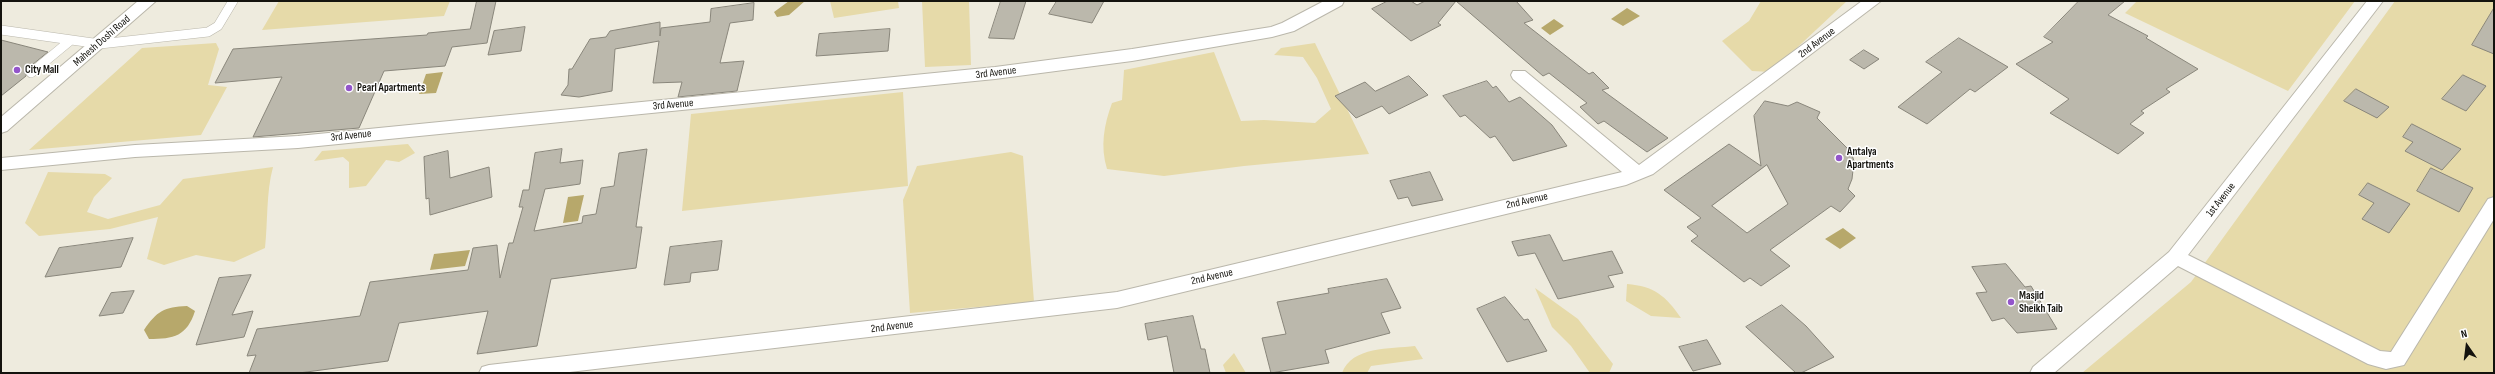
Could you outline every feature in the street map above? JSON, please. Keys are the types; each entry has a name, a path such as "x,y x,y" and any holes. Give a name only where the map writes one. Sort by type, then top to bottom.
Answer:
{"street":[{"name":"Mahesh Doshi Road","path":"1,127 100,44 148,1"},
{"name":"3rd Avenue","path":"1,164 128,152 298,142 995,73 1132,56 1272,32 1288,27 1336,1"},
{"name":"2nd Avenue","path":"489,373 1117,300 1638,174 1873,1"},
{"name":"1st Avenue","path":"2040,373 2176,257 2376,1"},
{"path":"1519,75 1638,174"},
{"path":"2176,257 2375,358 2386,361 2397,358 2494,204"}],"lane":[{"path":"1,30 100,44 208,32 218,26 233,1"},
{"path":"31,73 71,40"}],"shaded area":[{"path":"279,1 450,1 444,16 262,30"},
{"path":"789,1 805,1 789,15 777,17 774,12"},
{"path":"830,1 898,1 899,8 834,18"},
{"path":"922,1 969,1 971,65 925,67"},
{"path":"1761,1 1847,1 1771,72 1752,71 1722,41 1749,21"},
{"path":"2137,1 2355,1 2288,91 2125,13"},
{"path":"2395,1 2494,1 2494,373 2082,373 2191,282"},
{"path":"1627,8 1640,16 1623,26 1611,19"},
{"path":"1554,19 1564,26 1550,35 1541,28"},
{"path":"216,43 219,49 208,85 227,87 201,135 29,150 142,48"},
{"path":"1315,43 1369,154 1244,166 1164,176 1107,169 1103,144 1105,127 1112,103 1122,100 1124,70 1214,52 1241,121 1264,120 1315,123 1331,109 1317,78 1303,57 1274,55 1281,48"},
{"path":"443,72 436,93 419,94 426,74"},
{"path":"903,92 908,186 682,211 691,114"},
{"path":"408,144 415,153 399,162 386,160 366,186 349,188 349,162 343,157 314,161 322,151"},
{"path":"1011,152 1023,156 1034,302 910,313 903,200 917,166"},
{"path":"273,167 268,197 265,248 234,262 196,255 164,265 147,259 158,217 110,229 39,236 25,223 48,172 105,174 112,178 94,197 87,212 108,219 160,205 183,179"},
{"path":"584,195 578,221 563,223 568,197"},
{"path":"1843,228 1856,238 1840,249 1825,239"},
{"path":"470,250 465,266 430,270 434,254"},
{"path":"1627,284 1645,287 1652,290 1664,298 1681,318 1651,316 1626,301"},
{"path":"1535,288 1578,319 1613,364 1609,373 1590,373 1571,346 1552,327"},
{"path":"187,306 195,311 192,319 184,331 172,337 149,339 144,330 157,314 167,309"},
{"path":"1415,346 1423,359 1371,366 1367,373 1342,373 1347,364 1363,353 1373,350"},
{"path":"1234,353 1246,373 1226,373 1223,365"}],"building":[{"path":"477,1 496,1 487,43 452,47 445,66 384,71 359,128 253,137 282,77 215,83 233,49 427,35 428,33 470,29"},
{"path":"1001,1 1026,1 1014,39 989,38"},
{"path":"1057,1 1104,1 1092,23 1049,14"},
{"path":"1388,1 1411,1 1417,5 1425,1 1456,1 1438,23 1441,25 1411,41 1372,9"},
{"path":"1456,1 1516,1 1533,20 1524,23 1589,74 1593,72 1609,88 1602,90 1668,138 1647,152 1604,121 1598,124 1580,107 1587,103 1549,73 1543,76"},
{"path":"2079,1 2125,1 2108,15 2148,36 2146,38 2198,69 2166,89 2170,92 2141,111 2144,113 2130,124 2144,133 2118,154 2050,113 2069,99 2016,64 2053,42 2044,37"},
{"path":"754,3 753,20 730,23 720,63 744,61 737,91 678,97 682,82 653,83 659,41 615,49 612,91 579,97 561,95 568,85 569,69 572,69 590,39 606,37 610,31 660,22 660,36 661,28 710,22 711,9"},
{"path":"2494,8 2494,54 2472,45"},
{"path":"525,27 521,51 488,55 494,31"},
{"path":"890,29 888,51 816,56 819,34"},
{"path":"1959,38 2008,67 1975,92 1970,89 1927,124 1898,107 1942,72 1926,62"},
{"name":"City Mall","path":"1,40 48,52 27,69 26,76 1,96"},
{"path":"1864,50 1879,59 1864,69 1850,60"},
{"path":"2463,75 2486,86 2466,111 2442,99"},
{"path":"1409,76 1428,95 1389,114 1382,106 1356,118 1335,96 1365,82 1375,91"},
{"path":"1487,81 1493,88 1496,86 1509,102 1520,97 1552,125 1567,146 1513,161 1495,136 1490,138 1465,115 1460,117 1443,96"},
{"path":"2356,89 2389,107 2377,118 2344,101"},
{"path":"1765,101 1788,106 1797,102 1820,112 1817,118 1851,152 1854,161 1852,179 1848,189 1855,196 1840,212 1831,206 1770,250 1790,266 1761,286 1750,278 1744,282 1691,241 1698,236 1687,227 1701,218 1664,190 1729,144 1761,166 1754,116","holes":["1767,165 1788,204 1747,233 1712,206"]},
{"path":"2412,124 2461,149 2442,170 2405,151 2413,142 2403,137"},
{"path":"562,149 560,163 583,160 580,184 545,189 534,231 582,223 583,216 596,214 601,188 614,186 619,153 647,149 636,227 642,227 636,268 551,279 537,346 477,354 488,311 399,323 388,361 299,373 249,373 256,355 247,356 257,329 360,316 370,282 468,270 473,248 497,245 500,278 509,243 513,243 523,207 519,207 523,190 529,190 535,153"},
{"path":"448,151 450,178 489,167 492,197 430,215 429,198 426,199 424,157"},
{"path":"2431,168 2473,188 2459,212 2417,191"},
{"path":"1430,172 1443,200 1412,206 1408,197 1398,199 1390,181"},
{"path":"2368,183 2410,204 2389,233 2362,219 2374,203 2359,195"},
{"path":"1550,235 1563,261 1612,251 1623,273 1608,276 1614,287 1558,299 1535,253 1518,256 1512,242"},
{"path":"133,238 121,267 45,277 59,248"},
{"path":"722,241 718,270 691,273 690,282 664,285 670,247"},
{"name":"Masjid Sheikh Taib","path":"2006,264 2025,287 2031,286 2057,329 2017,333 2004,318 1992,321 1976,293 1987,292 1972,267"},
{"path":"251,275 232,315 253,311 244,337 196,345 219,278"},
{"path":"1387,279 1401,308 1381,313 1390,333 1325,350 1329,363 1271,373 1262,338 1286,334 1277,302 1329,293 1328,289"},
{"path":"134,291 123,313 99,316 111,293"},
{"path":"1505,297 1524,320 1528,319 1547,351 1507,362 1477,309"},
{"path":"1782,305 1806,326 1834,357 1801,373 1796,373 1746,327"},
{"path":"1193,316 1201,349 1205,349 1210,373 1174,373 1167,336 1148,340 1145,324"},
{"path":"1707,340 1721,364 1693,371 1679,347"}],"place":[{"name":"City Mall","path":"17,70"},
{"name":"Pearl Apartments","path":"349,88"},
{"name":"Antalya Apartments","path":"1839,158"},
{"name":"Masjid Sheikh Taib","path":"2011,302"}]}
